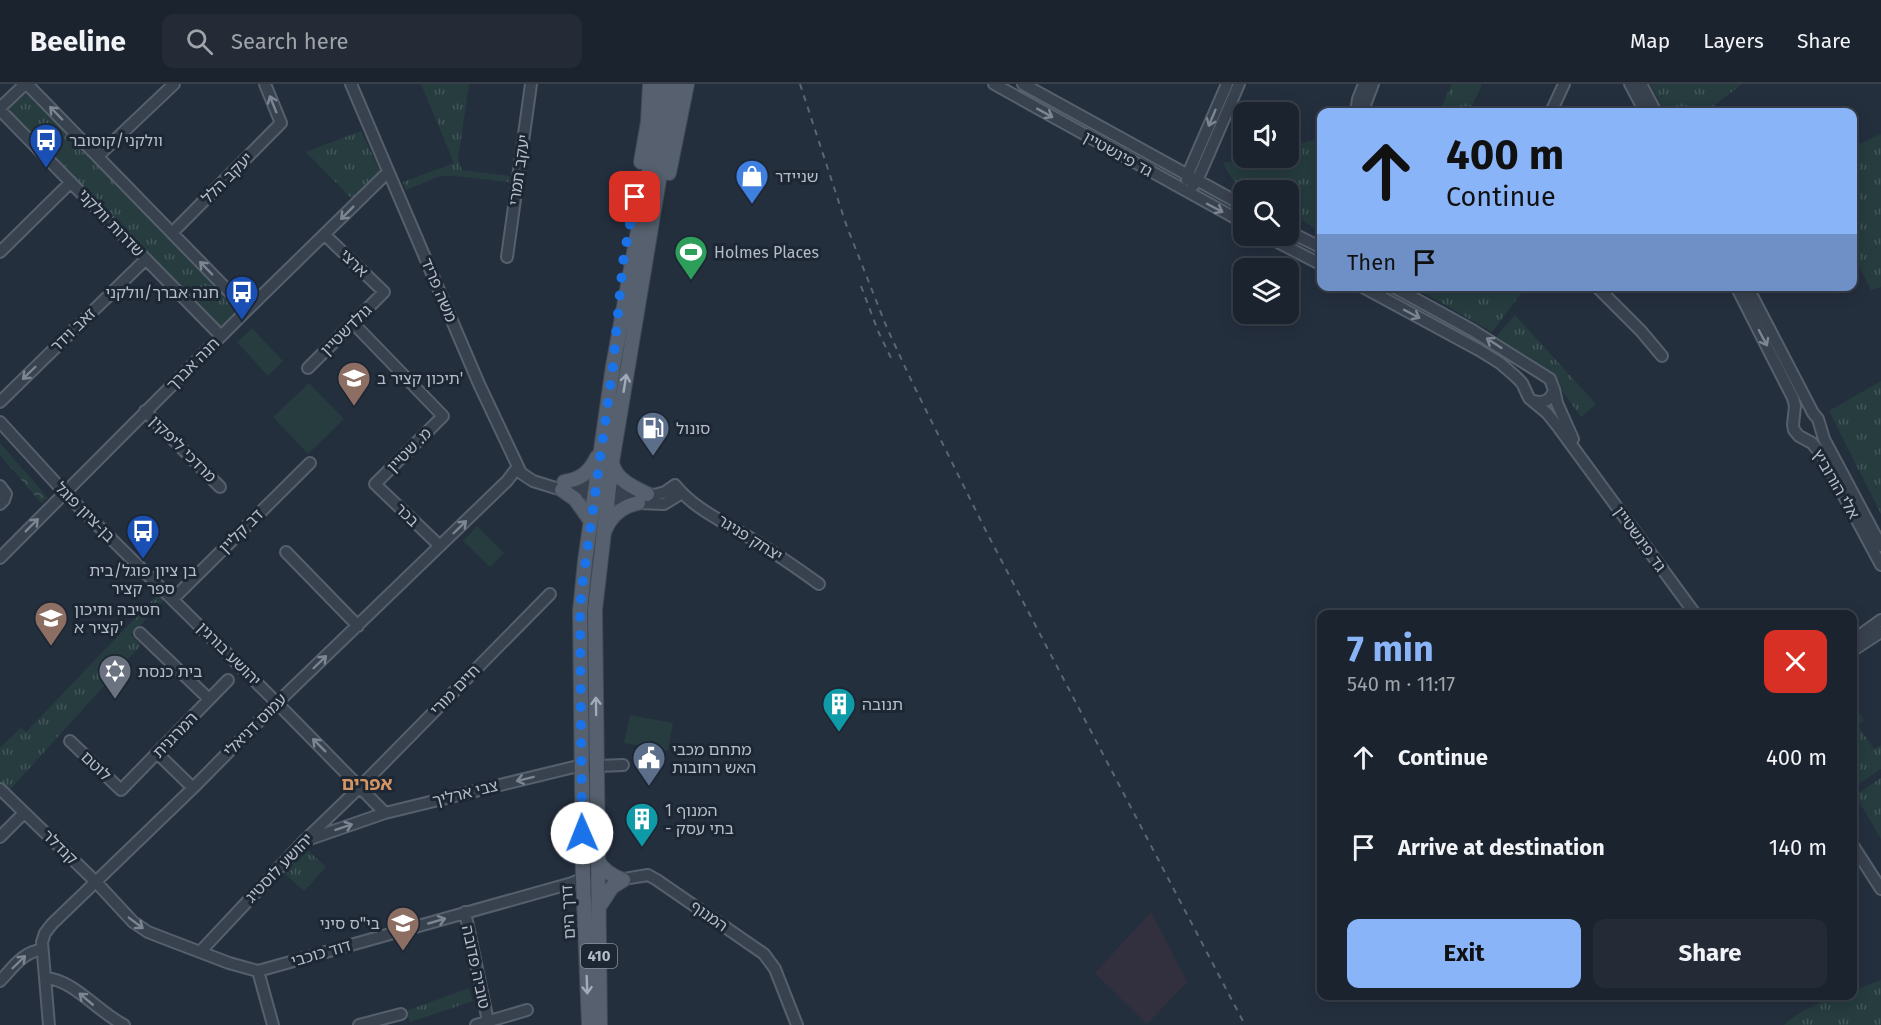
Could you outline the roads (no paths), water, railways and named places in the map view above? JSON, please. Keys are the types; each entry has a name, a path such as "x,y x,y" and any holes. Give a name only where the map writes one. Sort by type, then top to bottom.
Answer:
{"main road":[{"path":"613,366 623,262 646,133 651,84"},
{"name":"דרך הים","path":"600,1025 595,610 603,535 601,449 613,366 663,84"},
{"name":"דרך הים","path":"589,1025 583,878 580,611 590,519 602,493 612,462 674,84"},
{"path":"644,265 669,171 687,84"},
{"path":"590,519 563,486 587,473 601,449"},
{"path":"603,535 610,520 618,512 642,499 615,471 612,462"},
{"path":"597,861 607,872 623,880 608,893 598,908"}],"street":[{"path":"0,109 26,84 247,310"},
{"path":"98,156 174,84"},
{"name":"יעקב הלל","path":"172,233 281,123 265,84"},
{"name":"משה פריד","path":"351,84 517,468 525,476 537,482 602,493"},
{"name":"יעקב תמרי","path":"507,256 531,84"},
{"name":"גד פינשטיין","path":"994,84 1233,217"},
{"name":"גד פינשטיין","path":"1023,84 1233,201"},
{"path":"1187,193 1197,153 1227,84"},
{"path":"1227,198 1215,188 1208,178 1206,165 1239,84"},
{"path":"1357,108 1364,84"},
{"path":"1365,108 1373,84"},
{"path":"1553,108 1564,84"},
{"path":"1630,84 1643,108"},
{"path":"1641,84 1654,108"},
{"name":"שדרות וולקני","path":"0,109 221,336"},
{"path":"1173,168 1185,164 1197,153"},
{"path":"1192,178 1209,153"},
{"name":"חנה אברך","path":"0,558 247,310 389,173"},
{"path":"0,252 71,182"},
{"name":"ארצי","path":"325,235 384,292"},
{"path":"1299,236 1317,246"},
{"path":"1285,246 1317,263"},
{"name":"זאב וידר","path":"0,402 146,259"},
{"path":"1370,291 1479,350 1508,370 1522,383 1529,398 1534,401 1542,402 1552,394 1553,385 1550,379 1472,330 1401,291"},
{"path":"1601,291 1662,356"},
{"path":"1739,291 1790,390 1795,406 1794,430 1799,436 1805,438 1815,435 1819,427 1818,419 1750,291"},
{"name":"גולדשטיין","path":"308,368 384,292"},
{"name":"מ. שטיין","path":"353,323 443,416 375,484"},
{"path":"1526,392 1527,382 1534,376 1543,375"},
{"name":"גד פינשטיין","path":"1553,385 1562,414 1585,464"},
{"name":"גד פינשטיין","path":"1534,401 1553,420 1692,610"},
{"name":"מרדכי ליפקין","path":"145,411 220,487"},
{"path":"1794,419 1802,412 1813,413"},
{"name":"בן-ציון פוגל","path":"0,422 65,493 173,599"},
{"name":"אלי הורוביץ","path":"1819,427 1881,546"},
{"name":"אלי הורוביץ","path":"1805,438 1822,455 1881,565"},
{"name":"דב קליין","path":"173,599 310,463"},
{"name":"עמוס דניאלי","path":"42,950 45,933 52,924 194,788 277,703 507,481 517,468"},
{"path":"507,481 524,479 537,482"},
{"name":"בכר","path":"375,484 440,546"},
{"path":"0,486 6,494 0,504"},
{"name":"יצחק פניגר","path":"602,493 642,499 678,489 697,506 778,555 819,584"},
{"path":"286,552 358,626"},
{"name":"חיים מורי","path":"360,787 550,594"},
{"name":"יהושע בורגין","path":"173,599 360,787"},
{"path":"1857,637 1881,620"},
{"path":"1857,648 1881,632"},
{"path":"140,633 210,699"},
{"name":"המרגנית","path":"121,790 228,680"},
{"name":"לוטם","path":"70,741 121,790"},
{"path":"157,753 194,788"},
{"name":"צבי ארליך","path":"304,841 385,813 582,766 623,765"},
{"path":"360,787 385,813"},
{"name":"יהושע לוסטיג","path":"200,952 304,841 360,787"},
{"name":"קנדלר","path":"0,789 96,882"},
{"path":"0,837 24,813"},
{"path":"1857,852 1881,889"},
{"name":"דוד כוכבי","path":"258,971 567,885 583,878 597,861"},
{"name":"המנוף","path":"584,903 592,891 598,887 648,875 764,954 775,969 797,1025"},
{"path":"96,882 133,922 148,932 237,966 258,971 273,1025"},
{"path":"567,885 576,891 584,903"},
{"name":"טוביה פדובה","path":"465,912 488,1022"},
{"path":"0,981 24,957 35,950 42,950 50,1025"},
{"path":"46,978 70,986 111,1018 124,1025"},
{"name":"טוביה פדובה","path":"476,1025 527,1010"},
{"path":"359,1025 401,1014"}],"railway":[{"path":"800,84 847,227 887,328 912,382 987,533 1245,1025"},
{"path":"861,286 891,358"}],"place":[{"name":"וולקני/קוסובר","path":"46,169"},
{"name":"שניידר","path":"752,205"},
{"name":"Holmes Places","path":"691,281"},
{"name":"חנה אברך/וולקני","path":"242,321"},
{"name":"תיכון קציר ב'","path":"354,407"},
{"name":"סונול","path":"653,457"},
{"name":"בן ציון פוגל/בית ספר קציר","path":"143,560"},
{"name":"חטיבה ותיכון קציר א'","path":"51,647"},
{"name":"בית כנסת","path":"115,700"},
{"name":"תנובה","path":"839,733"},
{"name":"מתחם מכבי האש רחובות","path":"649,787"},
{"name":"המנוף 1 - בתי עסק","path":"642,848"},
{"name":"בי\"ס סיני","path":"403,952"}],"district":[{"name":"אפרים","path":"367,784"}]}
